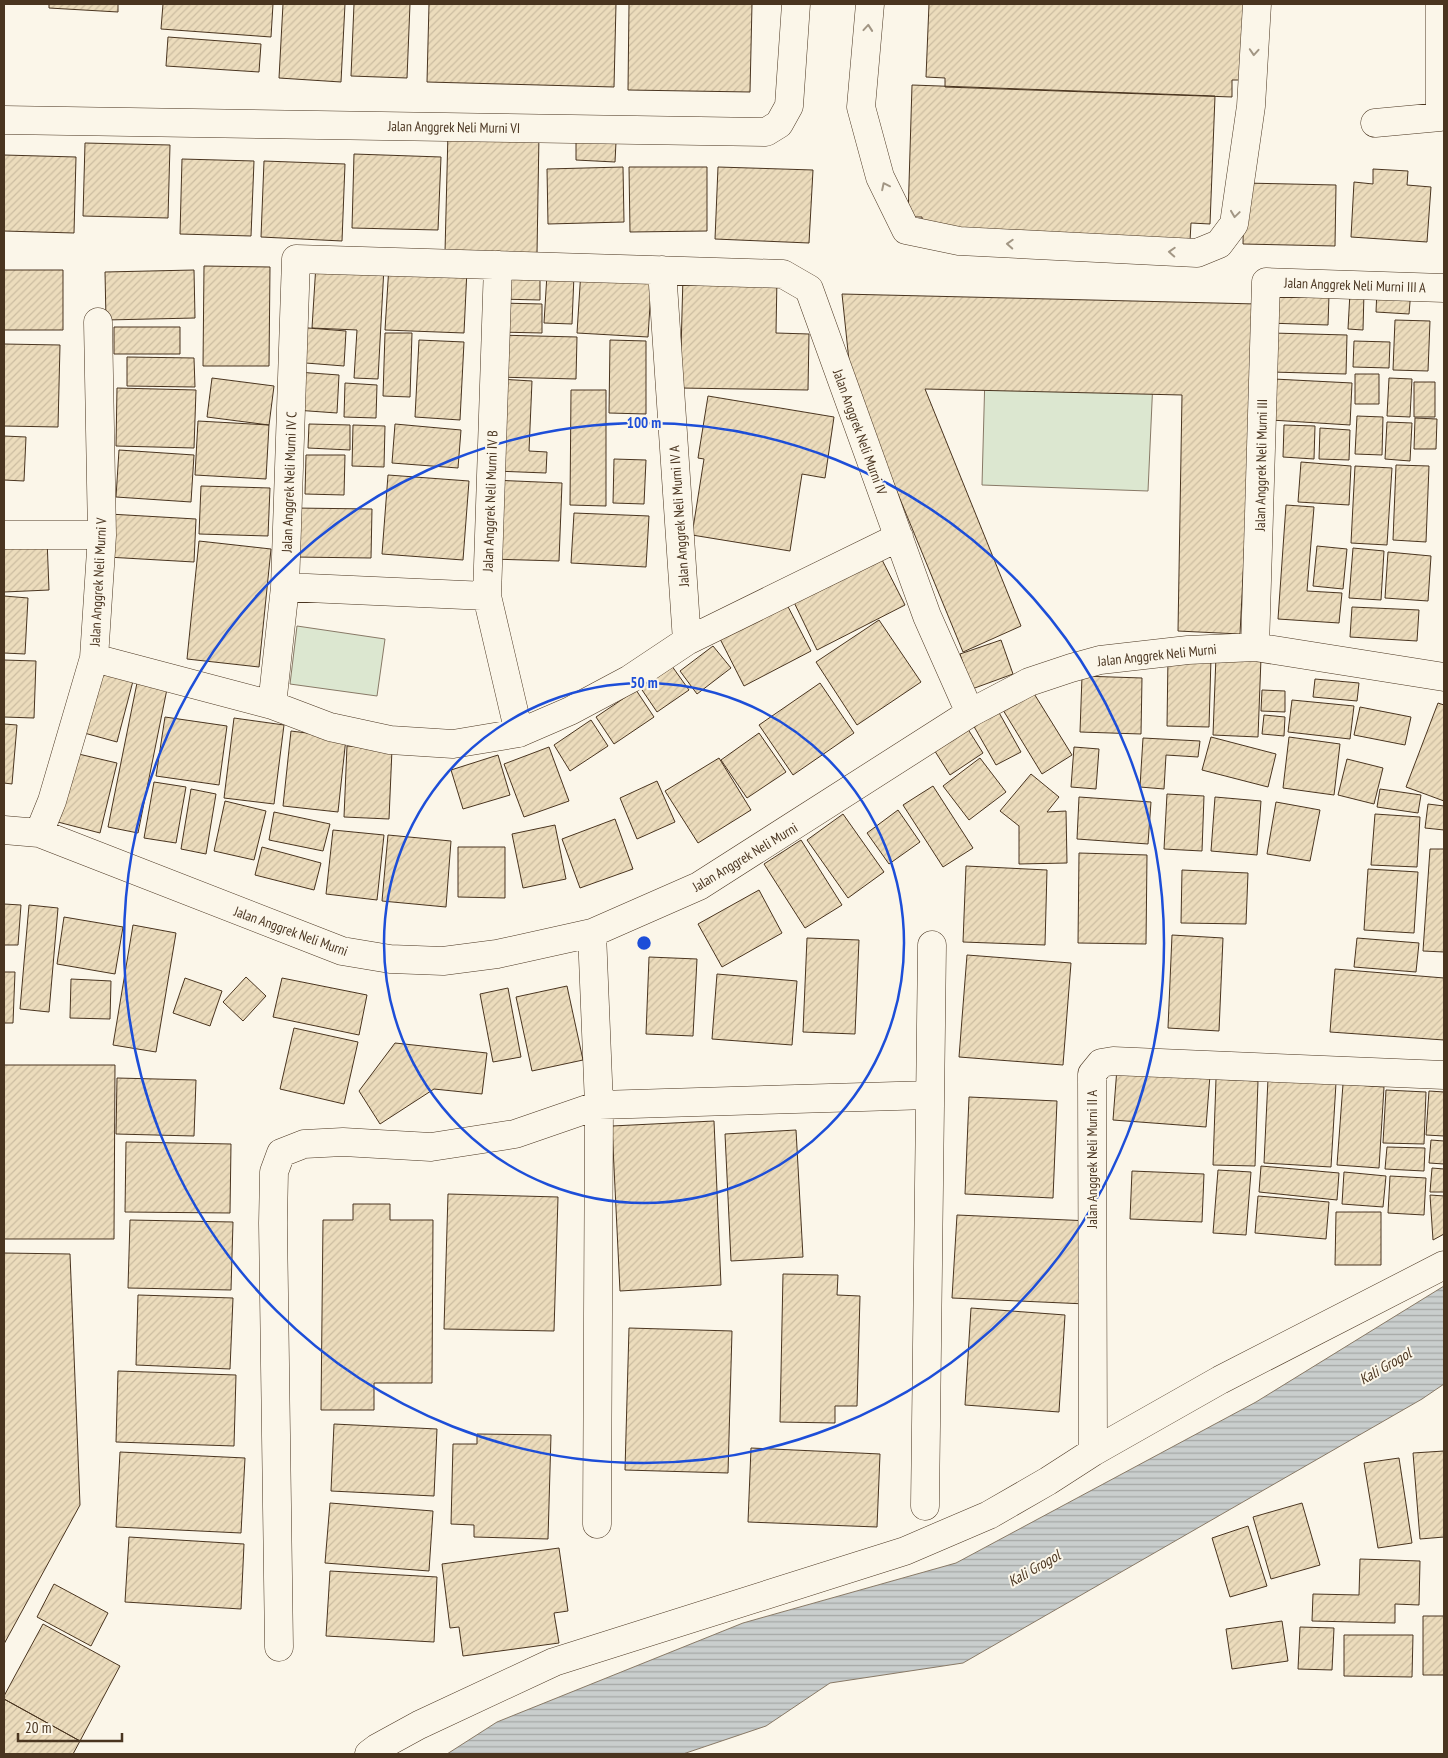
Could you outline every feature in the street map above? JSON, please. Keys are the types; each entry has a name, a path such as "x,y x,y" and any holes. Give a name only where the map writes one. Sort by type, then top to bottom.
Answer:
{"street":[{"name":"Jalan Anggrek Neli Murni VI","path":"4,120 766,132 779,124 789,106 796,4"},
{"path":"870,4 861,107 880,177 906,230 959,241 1197,253 1219,244 1234,224 1251,106 1257,4"},
{"path":"1375,123 1442,117 1440,4"},
{"name":"Jalan Anggrek Neli Murni IV","path":"296,259 783,274 809,289 928,616 970,713"},
{"name":"Jalan Anggrek Neli Murni IV C","path":"272,705 286,587 296,259"},
{"name":"Jalan Anggrek Neli Murni IV B","path":"498,265 487,596 519,733"},
{"name":"Jalan Anggrek Neli Murni IV A","path":"662,270 687,641"},
{"name":"Jalan Anggrek Neli Murni III A","path":"1266,282 1444,288"},
{"name":"Jalan Anggrek Neli Murni III","path":"1255,647 1266,282"},
{"name":"Jalan Anggrek Neli Murni V","path":"39,833 52,801 94,658 102,535 98,322"},
{"path":"4,535 102,535"},
{"path":"94,658 272,705 330,727 390,740 453,744 519,733 570,711 630,679 687,641 899,537"},
{"path":"286,587 487,596"},
{"name":"Jalan Anggrek Neli Murni","path":"4,830 39,833 342,951 390,959 443,961 497,954 592,933 699,886 970,713 1030,682 1071,668 1100,660 1188,650 1255,647 1444,677"},
{"path":"592,933 599,1106 597,1524"},
{"path":"925,1506 932,945"},
{"name":"Jalan Anggrek Neli Murni II A","path":"1093,1452 1092,1074 1101,1063 1444,1075"},
{"path":"280,1647 273,1223 274,1172 280,1153 304,1144 333,1142 431,1148 515,1134 599,1106 930,1095"},
{"path":"369,1754 419,1725 554,1662 905,1551 989,1515 1093,1452 1220,1380 1444,1265"}],"green space":[{"path":"985,374 1153,380 1148,491 982,485"},
{"path":"297,626 385,639 377,696 290,684"}],"water":[{"name":"Kali Grogol","path":"1444,1286 1444,1384 1422,1399 963,1663 830,1683 766,1726 683,1754 447,1754 497,1722 743,1623 956,1563 1256,1402"}],"building":[{"path":"49,4 118,4 118,12 49,8"},
{"path":"163,4 273,4 271,37 161,29"},
{"path":"283,4 345,4 341,82 279,78"},
{"path":"354,4 410,4 407,78 351,76"},
{"path":"429,4 616,4 614,87 427,82"},
{"path":"629,4 752,4 750,92 628,90"},
{"path":"929,4 1251,4 1249,80 1232,80 1232,97 945,87 945,78 926,77"},
{"path":"168,37 261,44 259,72 166,66"},
{"path":"912,85 1215,96 1210,224 1191,223 1190,241 922,230 922,217 908,217"},
{"path":"448,132 539,134 537,254 445,252"},
{"path":"576,141 616,142 615,162 576,160"},
{"path":"85,143 170,145 168,218 83,216"},
{"path":"354,154 441,157 438,230 352,228"},
{"path":"4,155 76,157 74,233 4,231"},
{"path":"182,159 254,161 251,236 180,234"},
{"path":"264,161 345,164 342,241 261,237"},
{"path":"623,167 624,222 548,224 547,169"},
{"path":"629,167 707,167 707,231 630,232"},
{"path":"718,167 813,170 809,243 715,239"},
{"path":"1373,169 1408,171 1407,185 1431,187 1427,242 1351,237 1354,182 1373,184"},
{"path":"1244,183 1336,185 1335,246 1243,244"},
{"path":"316,264 384,267 378,379 354,378 357,330 312,328"},
{"path":"389,265 467,269 464,333 385,330"},
{"path":"204,266 270,267 269,366 203,366"},
{"path":"4,270 63,270 63,330 4,330"},
{"path":"194,270 195,318 106,320 105,272"},
{"path":"581,270 652,274 648,337 577,333"},
{"path":"498,273 540,274 540,300 498,299"},
{"path":"547,274 574,275 572,324 544,323"},
{"path":"683,276 777,277 776,333 809,334 808,390 680,388"},
{"path":"1377,289 1411,290 1409,314 1376,312"},
{"path":"1350,292 1364,292 1363,330 1348,329"},
{"path":"1268,293 1329,295 1328,325 1267,323"},
{"path":"842,294 1257,304 1240,634 1178,631 1182,395 925,389 1021,626 963,652 851,380"},
{"path":"499,303 542,304 542,333 498,332"},
{"path":"1395,320 1430,321 1428,371 1393,370"},
{"path":"114,327 180,327 180,354 114,354"},
{"path":"296,327 346,331 344,366 293,362"},
{"path":"385,333 412,333 410,397 383,396"},
{"path":"1272,333 1347,335 1346,374 1271,372"},
{"path":"496,335 577,337 576,379 495,377"},
{"path":"419,340 464,342 460,420 415,417"},
{"path":"610,340 646,341 646,414 609,413"},
{"path":"1354,341 1390,342 1389,368 1353,367"},
{"path":"4,344 60,345 58,427 4,426"},
{"path":"127,357 194,358 195,387 127,386"},
{"path":"297,372 339,375 337,413 295,410"},
{"path":"1355,374 1379,374 1379,404 1355,404"},
{"path":"212,378 274,386 269,425 207,417"},
{"path":"1389,378 1412,379 1410,417 1387,416"},
{"path":"499,379 532,381 529,451 547,452 546,473 495,471"},
{"path":"1274,379 1352,383 1350,425 1271,420"},
{"path":"1414,382 1435,382 1435,417 1414,417"},
{"path":"345,383 377,385 376,418 344,417"},
{"path":"117,388 196,390 194,448 116,446"},
{"path":"571,390 606,390 606,506 570,505"},
{"path":"708,396 834,417 825,478 802,474 790,551 692,535 704,459 698,458"},
{"path":"1357,416 1383,417 1382,455 1355,454"},
{"path":"1415,418 1437,419 1436,449 1414,449"},
{"path":"198,421 269,425 266,479 195,475"},
{"path":"1387,422 1412,423 1410,461 1385,459"},
{"path":"309,424 350,425 350,450 308,448"},
{"path":"395,424 461,430 458,468 392,463"},
{"path":"353,425 385,426 384,467 352,466"},
{"path":"1284,425 1315,426 1314,459 1283,457"},
{"path":"1320,428 1350,430 1349,460 1319,459"},
{"path":"4,436 26,437 24,481 4,480"},
{"path":"119,450 194,455 191,502 116,497"},
{"path":"306,455 345,455 344,495 305,494"},
{"path":"614,459 646,460 644,504 613,503"},
{"path":"1301,462 1351,466 1349,505 1298,502"},
{"path":"1396,465 1429,466 1426,542 1393,540"},
{"path":"1355,466 1392,468 1387,545 1351,543"},
{"path":"388,475 469,481 463,560 382,554"},
{"path":"492,480 562,483 559,561 490,559"},
{"path":"201,486 270,488 268,536 199,534"},
{"path":"1286,505 1314,507 1307,591 1342,593 1339,623 1278,619"},
{"path":"294,508 372,509 371,558 294,557"},
{"path":"574,513 649,516 646,567 571,563"},
{"path":"109,514 196,519 194,562 107,557"},
{"path":"47,539 49,590 4,592 4,541"},
{"path":"199,541 271,549 259,667 187,659"},
{"path":"1317,546 1347,549 1343,589 1313,586"},
{"path":"1353,548 1384,551 1381,600 1349,598"},
{"path":"877,550 905,605 817,650 790,594"},
{"path":"1388,552 1431,556 1428,601 1385,598"},
{"path":"4,596 28,598 25,654 4,653"},
{"path":"784,599 811,651 744,686 717,633"},
{"path":"1352,607 1419,610 1417,641 1350,637"},
{"path":"879,620 921,682 857,725 816,662"},
{"path":"1001,640 1013,674 972,689 960,654"},
{"path":"713,646 731,668 697,694 680,671"},
{"path":"1216,656 1261,658 1258,737 1213,735"},
{"path":"1168,657 1211,658 1209,727 1167,726"},
{"path":"4,660 36,661 34,718 4,717"},
{"path":"669,662 689,690 657,712 638,684"},
{"path":"93,670 133,681 117,742 77,731"},
{"path":"1082,676 1142,678 1141,734 1080,732"},
{"path":"138,678 168,684 138,833 108,827"},
{"path":"1315,679 1359,683 1357,701 1313,697"},
{"path":"820,683 854,733 793,775 759,725"},
{"path":"636,690 654,717 614,744 596,717"},
{"path":"1262,690 1285,691 1285,712 1261,711"},
{"path":"1033,692 1072,755 1042,774 1003,710"},
{"path":"1292,700 1354,706 1350,739 1288,732"},
{"path":"1438,703 1444,705 1444,801 1406,787"},
{"path":"1360,707 1411,717 1405,745 1354,735"},
{"path":"997,709 1021,752 996,765 972,723"},
{"path":"1264,715 1285,717 1284,736 1262,734"},
{"path":"165,717 227,726 219,785 156,776"},
{"path":"234,718 284,725 274,804 224,798"},
{"path":"591,720 608,746 570,771 554,745"},
{"path":"964,723 983,753 950,775 931,745"},
{"path":"4,724 17,725 12,784 4,783"},
{"path":"291,731 346,738 338,812 283,806"},
{"path":"759,733 786,772 747,798 721,760"},
{"path":"1211,737 1276,754 1268,787 1202,770"},
{"path":"1289,737 1340,744 1334,795 1283,788"},
{"path":"1143,738 1200,741 1198,757 1166,755 1164,789 1140,787"},
{"path":"347,746 392,749 389,819 344,817"},
{"path":"549,747 569,801 524,817 504,764"},
{"path":"1074,747 1099,749 1096,789 1071,787"},
{"path":"70,752 117,763 100,833 54,821"},
{"path":"498,755 510,795 463,809 451,770"},
{"path":"719,758 751,810 698,843 665,791"},
{"path":"980,758 1006,792 969,820 943,786"},
{"path":"1347,759 1383,768 1374,804 1338,795"},
{"path":"1031,774 1059,797 1047,812 1066,811 1067,863 1019,864 1019,826 1000,811"},
{"path":"657,781 675,822 637,839 620,798"},
{"path":"154,782 186,787 176,843 144,838"},
{"path":"933,786 973,848 943,867 903,805"},
{"path":"191,789 216,794 206,854 181,849"},
{"path":"1380,789 1421,795 1418,813 1377,807"},
{"path":"1167,794 1204,796 1202,851 1164,849"},
{"path":"1079,797 1151,802 1148,844 1077,839"},
{"path":"1215,797 1261,801 1257,855 1211,851"},
{"path":"225,801 266,811 254,860 214,851"},
{"path":"1276,802 1320,810 1310,861 1267,854"},
{"path":"1428,804 1444,806 1444,830 1425,828"},
{"path":"898,810 920,842 889,864 867,833"},
{"path":"274,812 330,824 323,851 269,840"},
{"path":"843,814 884,872 848,898 807,840"},
{"path":"1375,814 1420,817 1417,867 1371,865"},
{"path":"615,819 633,869 580,888 562,839"},
{"path":"555,825 566,879 523,888 512,834"},
{"path":"333,830 384,835 377,900 326,894"},
{"path":"388,835 451,841 446,907 382,901"},
{"path":"801,840 842,905 805,928 764,864"},
{"path":"262,847 321,863 314,890 255,875"},
{"path":"458,847 505,847 505,898 458,897"},
{"path":"1430,849 1444,849 1444,952 1423,951"},
{"path":"1079,853 1147,855 1146,944 1078,943"},
{"path":"966,866 1047,870 1045,945 963,942"},
{"path":"1368,869 1418,872 1414,933 1364,930"},
{"path":"1182,870 1248,873 1246,924 1181,923"},
{"path":"759,890 782,933 722,967 698,924"},
{"path":"4,904 21,905 18,945 4,945"},
{"path":"29,905 58,908 49,1012 20,1009"},
{"path":"64,917 123,927 115,974 57,964"},
{"path":"133,925 176,933 156,1052 113,1045"},
{"path":"1172,935 1223,938 1219,1031 1168,1028"},
{"path":"807,938 859,940 855,1034 803,1032"},
{"path":"1357,938 1419,943 1416,972 1354,967"},
{"path":"967,955 1071,963 1063,1065 959,1057"},
{"path":"649,957 697,959 693,1036 646,1034"},
{"path":"1335,969 1444,978 1444,1040 1330,1032"},
{"path":"4,972 15,972 13,1023 4,1023"},
{"path":"717,974 797,981 792,1045 712,1039"},
{"path":"246,977 266,996 243,1021 223,1002"},
{"path":"185,978 222,991 210,1026 173,1013"},
{"path":"282,978 367,995 359,1035 273,1017"},
{"path":"71,979 111,981 110,1019 70,1018"},
{"path":"567,986 583,1060 532,1071 516,997"},
{"path":"508,988 521,1057 493,1062 480,994"},
{"path":"294,1028 358,1042 344,1104 280,1089"},
{"path":"395,1043 487,1053 482,1094 434,1089 380,1124 359,1091"},
{"path":"4,1065 115,1065 114,1239 4,1239"},
{"path":"1117,1068 1210,1075 1206,1127 1113,1120"},
{"path":"117,1078 196,1080 194,1136 116,1134"},
{"path":"1216,1079 1258,1081 1255,1166 1213,1165"},
{"path":"1268,1079 1336,1083 1331,1167 1264,1163"},
{"path":"1343,1084 1384,1087 1379,1168 1337,1165"},
{"path":"1386,1090 1426,1092 1424,1144 1383,1143"},
{"path":"1429,1091 1444,1092 1444,1136 1426,1135"},
{"path":"969,1097 1057,1101 1053,1198 965,1194"},
{"path":"714,1121 721,1285 620,1291 612,1126"},
{"path":"796,1130 803,1257 731,1261 725,1134"},
{"path":"1431,1140 1444,1141 1444,1164 1429,1163"},
{"path":"126,1142 231,1144 230,1213 125,1212"},
{"path":"1387,1147 1425,1148 1424,1171 1385,1169"},
{"path":"1261,1166 1339,1173 1337,1200 1259,1192"},
{"path":"1432,1168 1444,1169 1444,1192 1430,1192"},
{"path":"1218,1170 1251,1172 1246,1235 1213,1233"},
{"path":"1132,1171 1204,1174 1202,1222 1130,1219"},
{"path":"1344,1172 1386,1176 1383,1207 1342,1204"},
{"path":"1390,1176 1426,1178 1424,1215 1388,1213"},
{"path":"448,1194 558,1197 554,1331 444,1329"},
{"path":"1430,1195 1444,1196 1444,1234 1433,1240"},
{"path":"1258,1196 1329,1202 1326,1239 1255,1233"},
{"path":"353,1204 390,1204 390,1220 433,1220 432,1383 374,1383 374,1410 321,1410 323,1220 353,1220"},
{"path":"1336,1212 1381,1212 1381,1265 1335,1265"},
{"path":"957,1215 1090,1221 1086,1304 952,1298"},
{"path":"130,1220 233,1222 231,1290 128,1288"},
{"path":"4,1253 70,1254 80,1505 4,1644"},
{"path":"783,1274 838,1275 837,1295 860,1296 857,1406 835,1406 835,1423 780,1422"},
{"path":"138,1295 233,1298 230,1369 136,1365"},
{"path":"971,1308 1065,1315 1059,1412 965,1405"},
{"path":"629,1328 732,1331 728,1473 625,1470"},
{"path":"118,1371 236,1375 234,1446 116,1442"},
{"path":"334,1424 437,1429 434,1496 331,1491"},
{"path":"477,1434 551,1435 548,1539 474,1537 474,1525 451,1524 453,1444 477,1444"},
{"path":"751,1448 880,1454 877,1527 748,1522"},
{"path":"1444,1451 1444,1537 1420,1539 1413,1453"},
{"path":"120,1452 245,1458 241,1533 116,1527"},
{"path":"1399,1458 1412,1543 1378,1548 1364,1463"},
{"path":"330,1503 433,1511 429,1571 325,1563"},
{"path":"1302,1503 1320,1565 1271,1579 1253,1517"},
{"path":"1248,1526 1267,1586 1230,1597 1212,1538"},
{"path":"129,1537 244,1544 241,1609 125,1602"},
{"path":"559,1548 568,1611 554,1613 559,1643 463,1656 459,1627 450,1628 442,1564"},
{"path":"1360,1559 1420,1561 1419,1605 1395,1604 1395,1623 1312,1621 1313,1594 1359,1595"},
{"path":"330,1571 437,1577 434,1642 326,1636"},
{"path":"54,1584 108,1613 91,1646 37,1617"},
{"path":"1423,1616 1444,1616 1444,1675 1423,1675"},
{"path":"1282,1621 1288,1661 1232,1669 1226,1629"},
{"path":"43,1624 120,1666 80,1741 4,1699"},
{"path":"1300,1627 1334,1628 1332,1670 1298,1669"},
{"path":"1344,1635 1413,1635 1412,1677 1344,1676"},
{"path":"4,1699 80,1741 73,1754 4,1754"}]}
